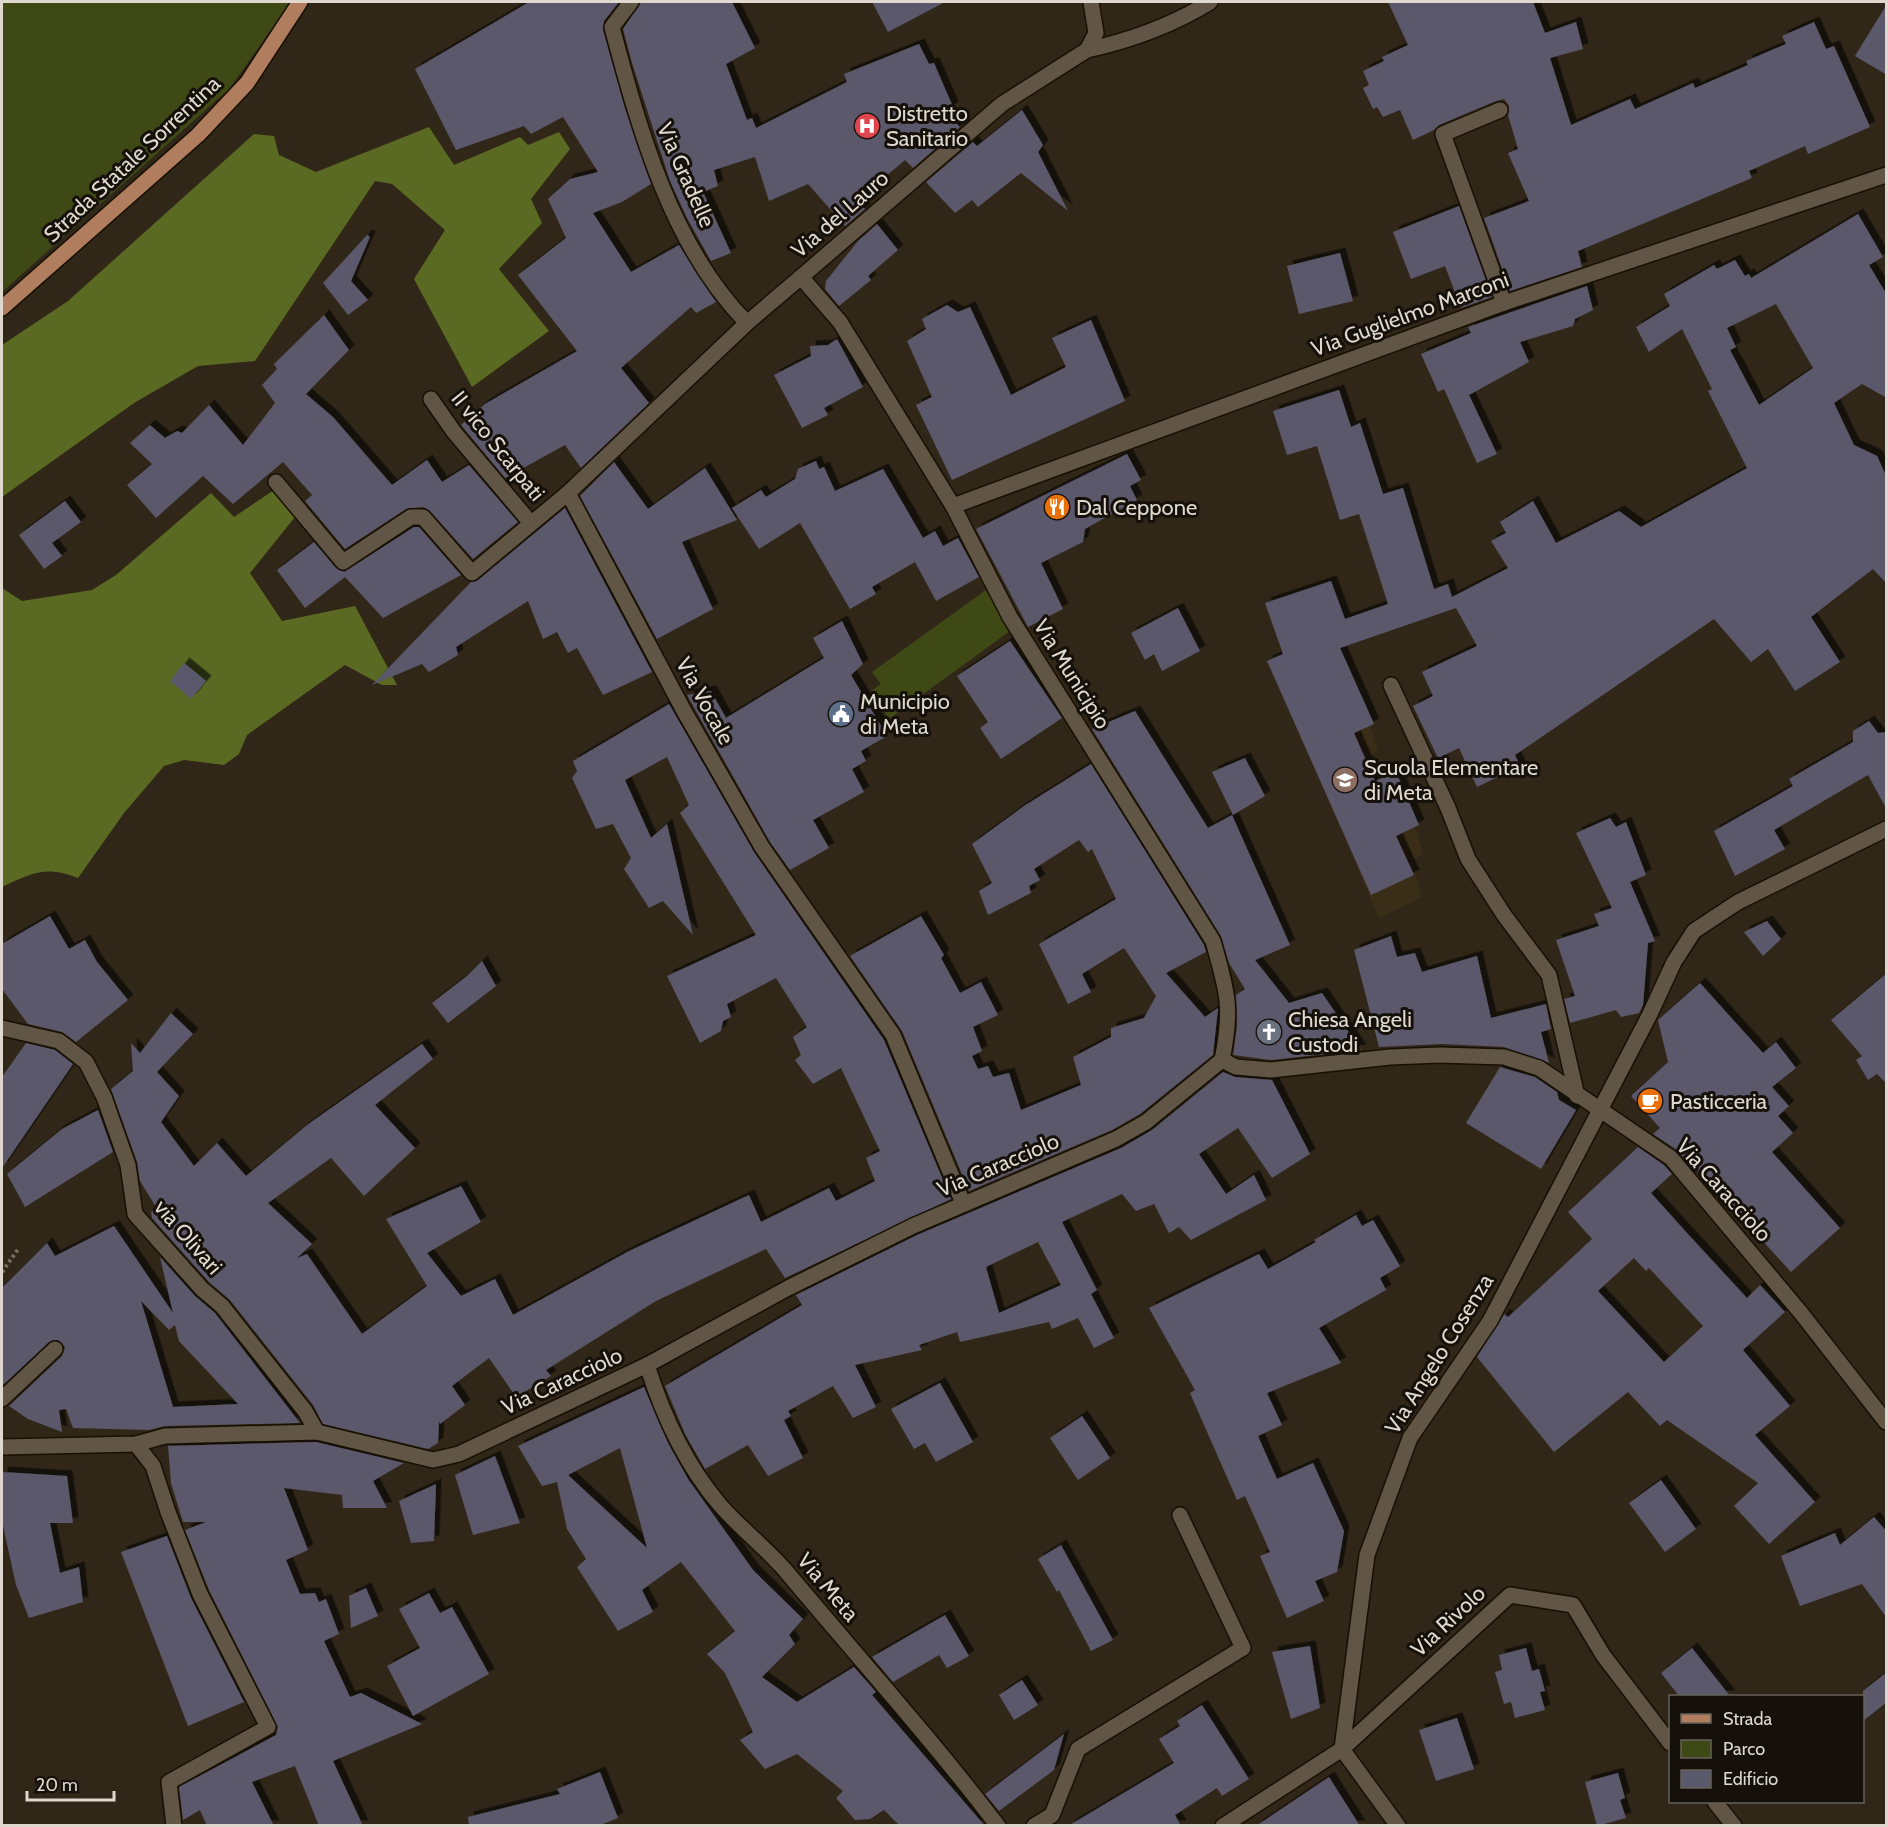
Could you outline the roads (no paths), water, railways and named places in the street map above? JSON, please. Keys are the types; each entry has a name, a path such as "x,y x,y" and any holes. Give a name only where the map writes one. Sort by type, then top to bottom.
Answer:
{"main road":[{"name":"Strada Statale Sorrentina","path":"2,308 198,135 247,83 300,2"}],"street":[{"name":"Via Gradelle","path":"631,2 612,27 637,119 659,181 710,279 728,304 747,324"},
{"path":"1087,50 1096,33 1091,2"},
{"path":"1087,50 1130,41 1185,17 1210,2"},
{"name":"Via del Lauro","path":"840,322 801,277 1002,104 1087,50"},
{"path":"1500,110 1443,134 1504,303"},
{"name":"Via Guglielmo Marconi","path":"953,506 1504,303 1887,175"},
{"path":"276,482 343,562 411,517 423,517 472,573 530,522 568,493 747,324 801,277"},
{"name":"Via Municipio","path":"840,322 953,506 1010,617 1213,941 1228,996 1229,1026 1222,1060"},
{"name":"II vico Scarpati","path":"430,399 454,432 530,522"},
{"name":"Via Vocale","path":"568,493 684,711 762,847 893,1035 963,1203"},
{"path":"1391,685 1448,808 1468,859 1504,915 1549,975 1578,1096"},
{"name":"Via Angelo Cosenza","path":"1342,1749 1367,1555 1410,1438 1490,1321 1650,1014 1674,962 1694,931 1738,902 1887,829"},
{"name":"via Olivari","path":"2,1028 59,1041 86,1062 104,1097 128,1165 135,1214 202,1289 222,1306 305,1411 317,1432"},
{"name":"Via Caracciolo","path":"2,1447 136,1444 165,1436 317,1432 433,1460 450,1456 647,1365 788,1288 963,1203 1116,1139 1146,1122 1222,1060 1236,1067 1271,1070 1390,1057 1504,1057 1539,1068 1578,1096 1600,1107 1671,1158 1802,1313 1887,1422"},
{"path":"2,1399 55,1349"},
{"name":"Via Meta","path":"647,1365 662,1412 693,1468 721,1506 778,1562 945,1757 998,1826"},
{"path":"136,1444 153,1466 200,1594 268,1727 169,1782 174,1826"},
{"path":"1034,1826 1052,1815 1078,1749 1243,1648 1180,1515"},
{"name":"Via Rivolo","path":"1342,1749 1510,1595 1573,1605 1603,1655 1669,1740"},
{"path":"1223,1826 1342,1749 1398,1826"},
{"path":"1716,1803 1734,1826"}],"place":[{"name":"Distretto Sanitario","path":"867,126"},
{"name":"Dal Ceppone","path":"1057,507"},
{"name":"Municipio di Meta","path":"841,714"},
{"name":"Scuola Elementare di Meta","path":"1345,780"},
{"name":"Chiesa Angeli Custodi","path":"1269,1032"},
{"name":"Pasticceria","path":"1650,1101"}]}
